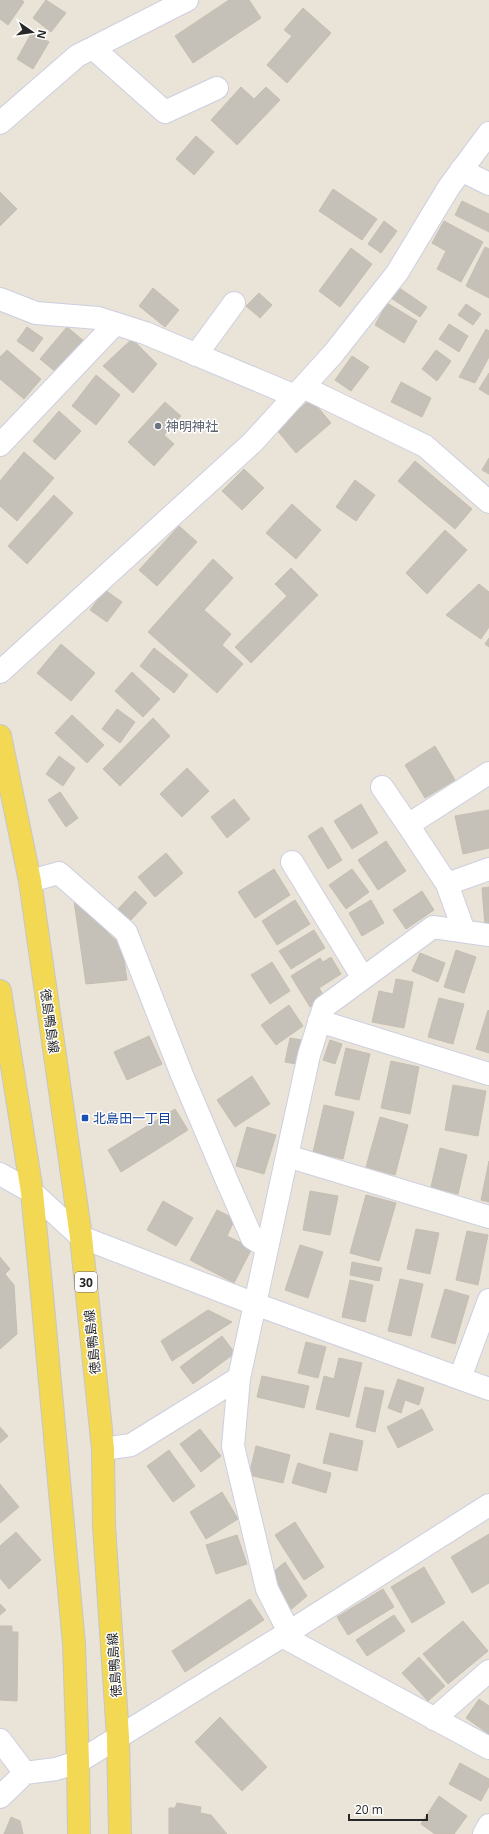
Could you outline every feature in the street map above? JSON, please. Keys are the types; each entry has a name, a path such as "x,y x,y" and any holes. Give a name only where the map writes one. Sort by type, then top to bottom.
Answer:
{"main road":[{"name":"徳島鴨島線","path":"0,736 30,881 81,1237 103,1449 104,1526 118,1737 120,1834"},
{"path":"0,991 32,1192 74,1644 79,1834"}],"street":[{"path":"0,123 77,56 187,0"},
{"path":"93,48 165,112 218,88"},
{"path":"0,672 252,443 299,392 333,354 397,273 449,187 489,133"},
{"path":"461,170 489,184"},
{"path":"0,299 36,313 98,318 145,333 196,355 299,392 425,446 489,502"},
{"path":"196,355 234,303"},
{"path":"0,445 115,324"},
{"path":"408,825 489,773"},
{"path":"382,787 447,884 464,931"},
{"path":"292,862 363,978"},
{"path":"447,884 489,869"},
{"path":"30,881 59,873 126,932 182,1076 252,1238 267,1247"},
{"path":"489,935 433,926 324,1007 309,1055 239,1378 233,1446 267,1589 286,1634 434,1719 489,1748"},
{"path":"319,1021 489,1074"},
{"path":"287,1156 489,1217"},
{"path":"0,1174 32,1192 81,1237 255,1304 489,1389"},
{"path":"460,1378 489,1300"},
{"path":"103,1449 131,1445 239,1378"},
{"path":"0,1797 25,1773 56,1769 78,1762 286,1634 489,1505"},
{"path":"434,1719 489,1671"},
{"path":"0,1740 25,1773"},
{"path":"484,1834 489,1825"}],"building":[{"path":"0,0 22,0 24,2 8,25 0,19"},
{"path":"46,0 66,13 51,32 33,18"},
{"path":"229,0 249,0 261,18 193,63 175,36"},
{"path":"303,8 331,33 287,83 267,65 292,36 284,30"},
{"path":"32,32 49,42 33,69 17,59"},
{"path":"241,87 254,99 266,87 280,100 237,145 211,120"},
{"path":"196,136 214,152 194,175 176,159"},
{"path":"333,189 377,219 362,240 319,211"},
{"path":"0,192 17,209 0,226"},
{"path":"462,201 489,214 489,232 455,215"},
{"path":"384,221 397,231 381,253 368,244"},
{"path":"444,221 483,242 461,282 437,269 446,251 432,243"},
{"path":"485,247 489,249 489,298 466,286"},
{"path":"351,248 372,264 340,307 319,291"},
{"path":"398,287 427,307 420,317 391,298"},
{"path":"153,288 179,310 165,327 139,306"},
{"path":"259,293 272,305 260,318 246,306"},
{"path":"387,303 417,321 404,343 375,325"},
{"path":"466,304 481,314 473,325 458,315"},
{"path":"449,324 468,336 459,352 439,339"},
{"path":"27,327 43,338 33,352 17,341"},
{"path":"67,327 84,341 57,373 40,359"},
{"path":"486,329 489,331 489,357 475,383 459,377"},
{"path":"132,339 157,364 133,393 103,366"},
{"path":"7,350 41,379 24,399 0,379 0,357"},
{"path":"436,350 451,361 437,381 422,369"},
{"path":"352,356 369,367 351,391 335,380"},
{"path":"489,373 489,395 479,389"},
{"path":"96,375 120,395 96,425 72,406"},
{"path":"401,382 431,398 422,417 391,402"},
{"path":"311,399 331,423 296,453 276,429"},
{"name":"神明神社","path":"165,402 181,416 164,435 174,444 154,466 128,442"},
{"path":"59,411 81,431 55,460 33,441"},
{"path":"24,452 54,478 17,521 0,506 0,481"},
{"path":"489,458 489,474 482,470"},
{"path":"415,461 472,509 455,529 398,481"},
{"path":"244,469 264,488 242,510 222,491"},
{"path":"355,480 375,495 356,521 336,507"},
{"path":"54,495 73,513 27,564 8,546"},
{"path":"292,504 321,530 296,559 266,533"},
{"path":"179,526 197,542 157,586 139,570"},
{"path":"445,530 467,550 427,594 406,573"},
{"path":"213,559 233,578 204,610 231,634 222,645 243,664 217,693 148,632"},
{"path":"291,568 318,595 251,663 235,647 287,596 275,584"},
{"path":"479,584 489,592 489,627 481,639 446,615"},
{"path":"105,590 122,602 107,622 90,610"},
{"path":"489,638 489,647 485,644"},
{"path":"61,644 95,673 71,701 37,673"},
{"path":"154,648 188,675 174,693 140,666"},
{"path":"132,672 160,699 143,717 115,691"},
{"path":"117,709 135,722 120,743 102,729"},
{"path":"72,715 104,745 87,763 55,733"},
{"path":"153,718 170,736 120,786 103,769"},
{"path":"435,746 455,780 425,798 405,765"},
{"path":"59,756 75,768 63,786 46,774"},
{"path":"187,768 209,791 182,817 160,794"},
{"path":"60,792 78,818 66,827 48,800"},
{"path":"234,799 250,819 227,838 211,817"},
{"path":"361,804 378,833 352,849 334,821"},
{"path":"489,810 489,848 463,854 455,816"},
{"path":"322,827 342,860 328,869 308,836"},
{"path":"386,841 406,871 378,890 358,860"},
{"path":"166,853 183,873 155,897 138,877"},
{"path":"274,869 290,895 255,918 238,892"},
{"path":"352,869 369,892 346,909 329,885"},
{"path":"489,887 489,925 485,925 482,888"},
{"path":"135,891 147,903 129,922 117,910"},
{"path":"422,891 434,910 406,929 393,910"},
{"path":"295,900 310,924 277,945 262,921"},
{"path":"371,900 384,923 362,936 349,913"},
{"path":"74,901 122,946 127,980 86,984"},
{"path":"314,930 325,948 291,969 279,951"},
{"path":"456,950 476,957 464,993 444,987"},
{"path":"420,953 445,963 438,982 412,971"},
{"path":"331,957 341,974 319,988 325,998 310,1007 291,976 320,958 323,962"},
{"path":"272,962 290,991 270,1004 251,975"},
{"path":"396,979 413,982 404,1028 372,1022 379,991 393,994"},
{"path":"439,998 464,1004 453,1044 428,1037"},
{"path":"289,1005 303,1026 276,1045 261,1025"},
{"path":"488,1010 489,1011 489,1053 476,1049"},
{"path":"149,1036 162,1064 127,1080 114,1052"},
{"path":"290,1038 302,1040 296,1064 285,1062"},
{"path":"330,1040 342,1044 335,1064 323,1060"},
{"path":"346,1048 370,1054 359,1100 335,1095"},
{"path":"391,1061 419,1067 410,1114 381,1108"},
{"path":"252,1076 270,1104 235,1127 217,1100"},
{"path":"453,1085 486,1091 478,1136 445,1130"},
{"path":"324,1105 354,1112 343,1159 313,1152"},
{"path":"175,1109 188,1130 121,1172 108,1150"},
{"path":"380,1117 408,1125 395,1175 366,1167"},
{"path":"247,1127 276,1135 264,1174 236,1166"},
{"path":"440,1148 467,1155 458,1194 431,1187"},
{"path":"489,1161 489,1202 481,1200"},
{"path":"310,1191 338,1196 330,1235 303,1230"},
{"path":"366,1195 396,1203 379,1261 350,1253"},
{"path":"163,1201 193,1218 176,1246 147,1230"},
{"path":"217,1210 235,1219 227,1236 252,1248 234,1283 190,1260"},
{"path":"416,1229 439,1233 430,1274 407,1269"},
{"path":"467,1231 488,1235 478,1285 456,1280"},
{"path":"300,1245 323,1252 308,1298 285,1290"},
{"path":"0,1257 10,1269 5,1274 14,1285 17,1334 0,1349"},
{"path":"352,1262 382,1268 379,1281 350,1275"},
{"path":"400,1279 423,1284 411,1336 388,1331"},
{"path":"350,1280 373,1285 365,1322 342,1317"},
{"path":"445,1289 469,1296 455,1344 431,1337"},
{"path":"208,1310 232,1322 172,1361 161,1341"},
{"path":"222,1336 235,1353 193,1384 180,1367"},
{"path":"306,1342 326,1347 318,1378 298,1373"},
{"path":"339,1358 362,1363 349,1417 316,1409 324,1376 334,1379"},
{"path":"262,1376 309,1386 304,1408 257,1397"},
{"path":"398,1379 424,1388 419,1405 405,1400 401,1413 388,1408"},
{"path":"365,1387 384,1391 375,1432 356,1427"},
{"path":"422,1409 433,1430 398,1448 387,1427"},
{"path":"0,1427 8,1436 0,1443"},
{"path":"200,1429 221,1456 201,1472 180,1444"},
{"path":"330,1433 363,1441 357,1471 323,1463"},
{"path":"256,1446 290,1455 283,1483 249,1475"},
{"path":"169,1450 195,1486 173,1502 147,1466"},
{"path":"298,1463 331,1473 326,1493 292,1483"},
{"path":"0,1484 19,1507 0,1523"},
{"path":"222,1492 238,1519 206,1539 190,1512"},
{"path":"295,1522 324,1567 304,1580 275,1535"},
{"path":"16,1532 41,1560 9,1589 0,1578 0,1546"},
{"path":"489,1534 489,1583 472,1593 451,1557"},
{"path":"237,1535 247,1564 216,1574 206,1545"},
{"path":"285,1562 307,1596 288,1612 272,1573"},
{"path":"424,1567 445,1603 412,1623 391,1587"},
{"path":"383,1589 394,1607 348,1635 337,1617"},
{"path":"250,1599 264,1620 185,1672 172,1651"},
{"path":"0,1604 6,1610 0,1615"},
{"path":"394,1615 405,1631 367,1656 356,1640"},
{"path":"463,1621 488,1651 448,1684 423,1654"},
{"path":"0,1626 12,1626 12,1632 18,1632 17,1701 0,1700"},
{"path":"419,1657 445,1686 428,1701 402,1673"},
{"path":"479,1699 489,1706 489,1734 466,1718"},
{"path":"220,1717 267,1767 242,1791 195,1742"},
{"path":"460,1763 489,1779 489,1786 481,1801 449,1784"},
{"path":"439,1796 467,1816 454,1834 435,1834 421,1824"},
{"path":"177,1803 201,1807 200,1813 211,1815 227,1834 169,1834 169,1808 175,1808"},
{"path":"11,1817 20,1821 23,1834 4,1834"}],"place":[{"name":"神明神社","path":"158,426"},
{"name":"北島田一丁目","path":"85,1118"}]}
